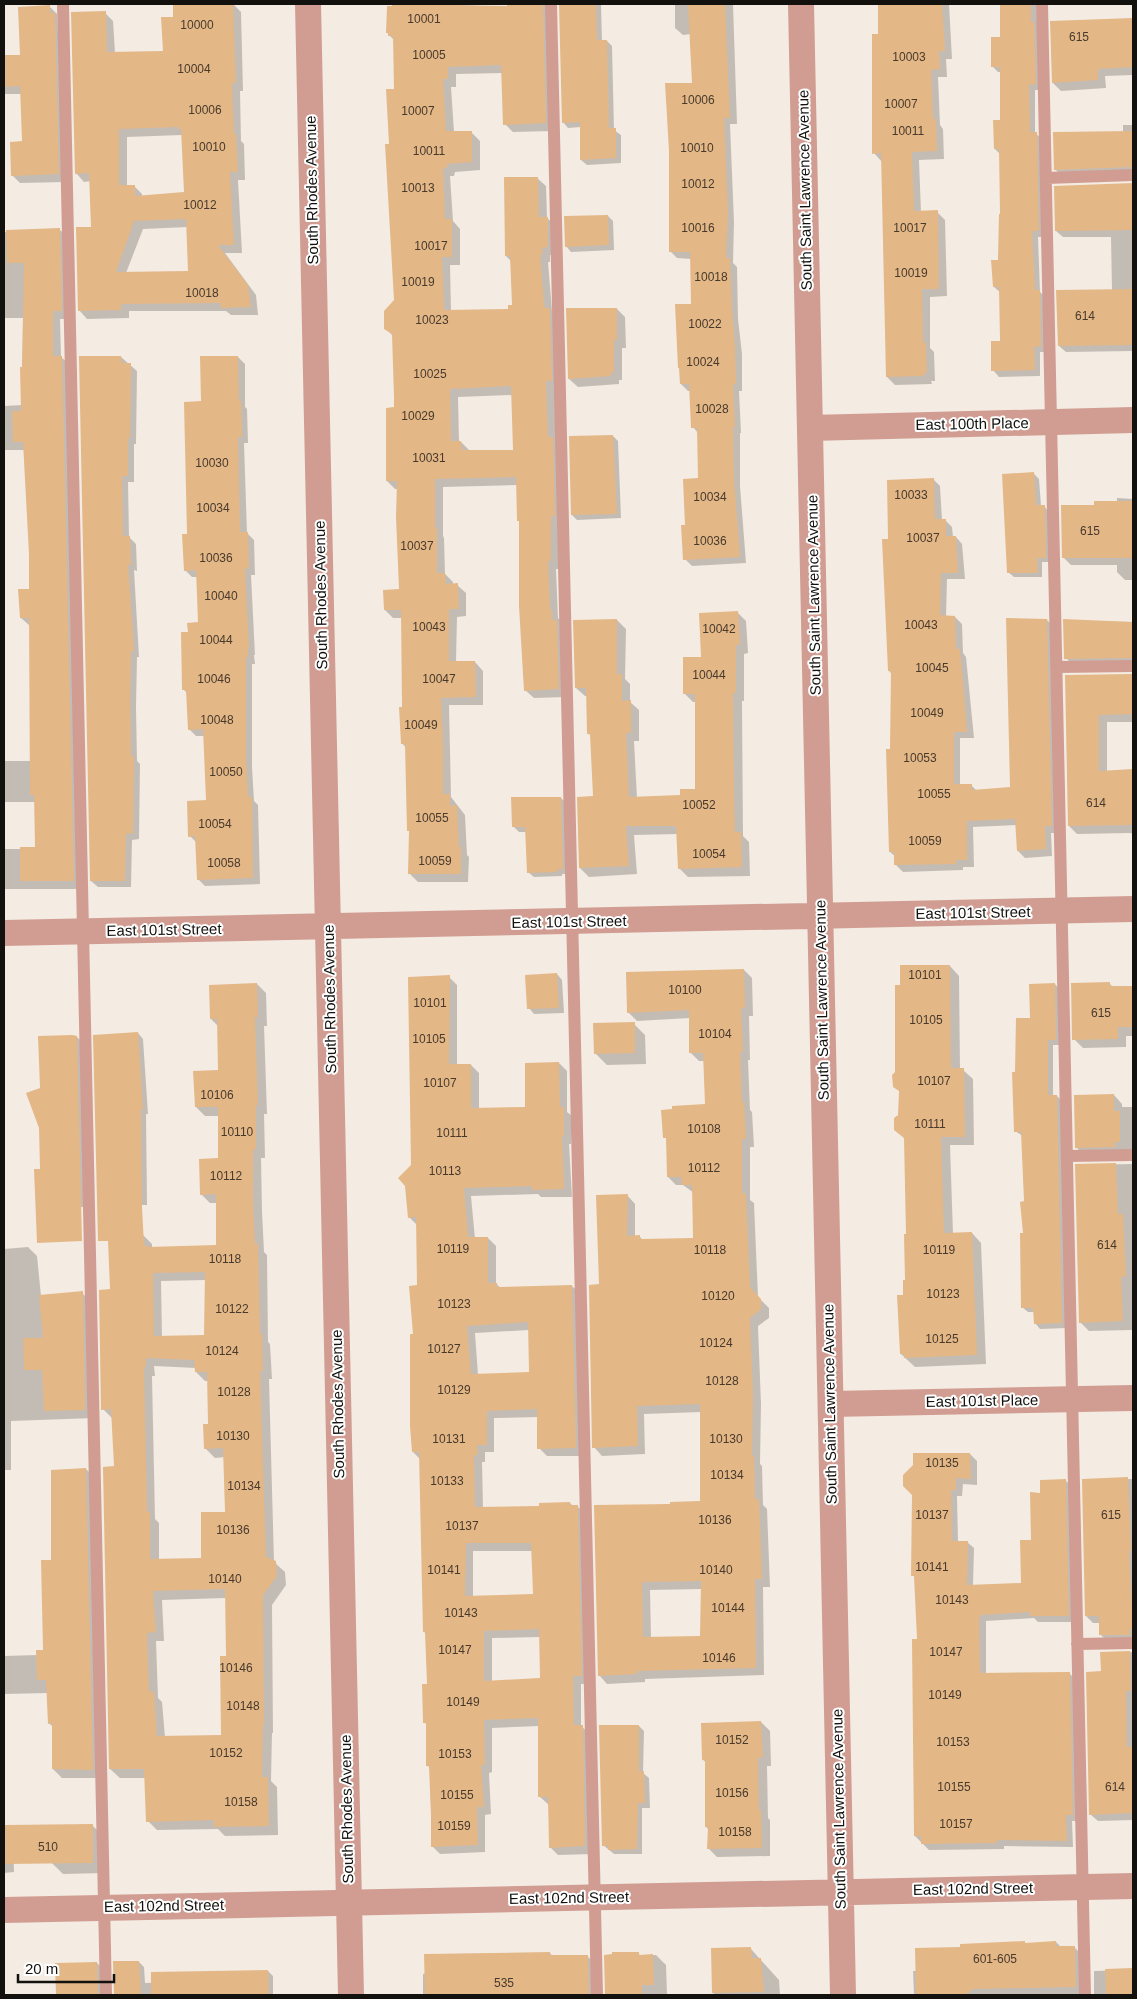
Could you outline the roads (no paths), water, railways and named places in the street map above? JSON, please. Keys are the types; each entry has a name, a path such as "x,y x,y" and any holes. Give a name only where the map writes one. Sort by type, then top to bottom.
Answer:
{"street":[{"name":"South Rhodes Avenue","path":"308,4 351,1995"},
{"name":"South Saint Lawrence Avenue","path":"801,4 843,1995"},
{"name":"East 100th Place","path":"810,428 1133,420"},
{"name":"East 101st Street","path":"4,933 1133,909"},
{"name":"East 101st Place","path":"831,1404 1133,1398"},
{"name":"East 102nd Street","path":"4,1910 1133,1886"}],"lane":[{"path":"63,4 106,1995"},
{"path":"551,4 598,1995"},
{"path":"1042,4 1085,1995"},
{"path":"1046,178 1133,175"},
{"path":"1056,667 1133,666"},
{"path":"1067,1156 1133,1155"},
{"path":"1077,1644 1133,1643"}]}
